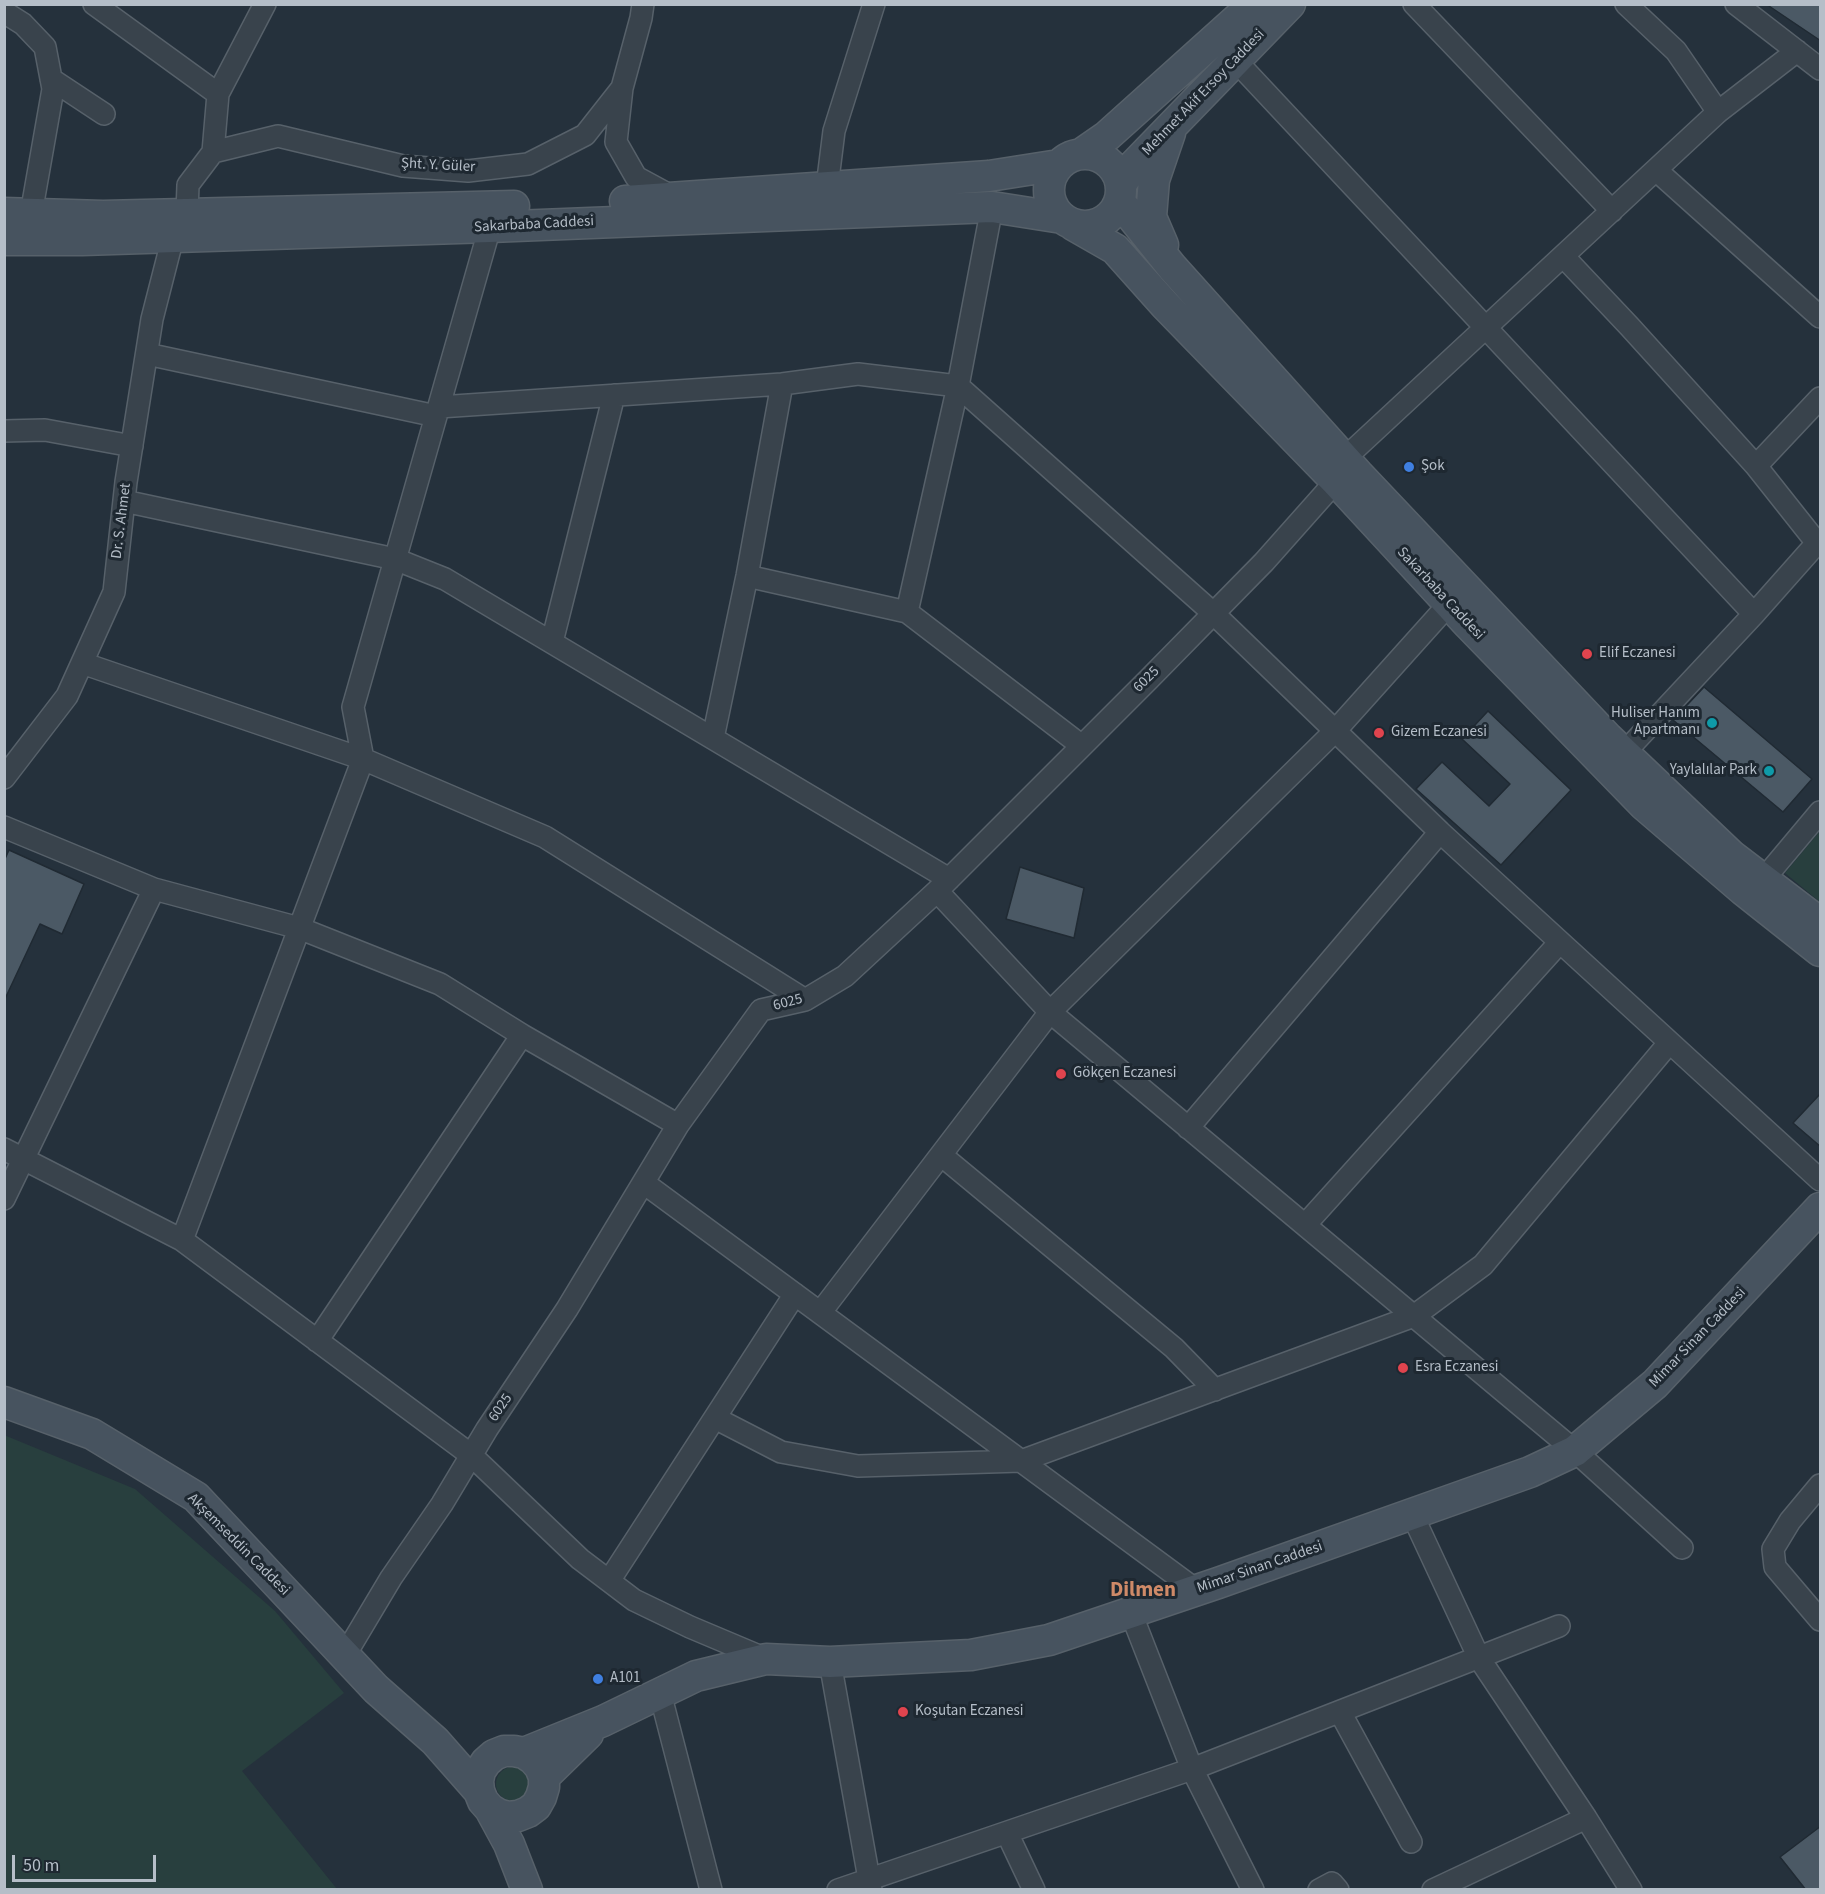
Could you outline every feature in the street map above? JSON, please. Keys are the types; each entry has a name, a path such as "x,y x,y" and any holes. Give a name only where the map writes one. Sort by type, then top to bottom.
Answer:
{"main road":[{"name":"Mehmet Akif Ersoy Caddesi","path":"1070,160 1107,136 1254,4"},
{"name":"Mehmet Akif Ersoy Caddesi","path":"1121,192 1134,165 1290,4"},
{"path":"1172,125 1154,180 1151,217 1172,267"},
{"path":"1092,154 1111,164 1118,173 1121,192 1115,212 1096,225 1084,227 1067,222 1054,209 1049,186 1052,175 1070,160 1092,154"},
{"name":"Sakarbaba Caddesi","path":"4,240 180,225 562,205 989,176 1070,160"},
{"name":"Sakarbaba Caddesi","path":"1121,192 1172,267 1449,604 1644,805 1743,890 1821,951"},
{"name":"Sakarbaba Caddesi","path":"18,213 103,216 180,225 490,227 992,207 1067,222 1114,249 1166,305 1340,470 1624,753 1732,855 1821,923"},
{"name":"Mimar Sinan Caddesi","path":"603,1721 696,1676 766,1659 830,1662 971,1655 1048,1640 1131,1613 1530,1472 1575,1451 1655,1384 1821,1208"},
{"name":"Akşemseddin Caddesi","path":"4,1402 92,1434 196,1497 376,1689 435,1742 484,1800 509,1844 526,1885"},
{"path":"524,1753 603,1721"},
{"path":"544,1777 603,1721"},
{"path":"435,1742 494,1755"},
{"path":"514,1750 524,1753 540,1767 544,1777 541,1797 536,1806 528,1812 508,1817 498,1814 484,1800 478,1781 480,1771 494,1755 514,1750"},
{"path":"526,1885 528,1812"}],"street":[{"path":"94,4 218,94"},
{"name":"Şht. Y. Güler","path":"213,152 278,136 403,166 468,171 528,164 585,135 622,88 643,4"},
{"path":"827,187 834,131 874,4"},
{"path":"1414,4 1612,211"},
{"path":"1626,4 1676,51 1718,112"},
{"path":"1736,4 1821,69"},
{"path":"180,225 188,185 213,152 218,94 263,5"},
{"path":"4,12 23,24 45,47 53,89 18,213"},
{"name":"6025","path":"345,1655 391,1578 442,1504 471,1455 567,1309 678,1125 761,1010 805,1000 845,976 943,885 1213,614 1264,562 1340,470 1486,327 1718,112 1797,51"},
{"path":"1235,60 1754,614"},
{"path":"51,79 105,114"},
{"path":"622,88 616,142 636,177 674,197"},
{"path":"1656,170 1821,317"},
{"path":"907,612 958,386 992,207"},
{"name":"Dr. S. Ahmet","path":"4,778 68,696 114,592 124,501 152,319 180,225"},
{"path":"182,1240 363,759 353,707 490,227"},
{"path":"1563,256 1756,466 1817,543 1624,753"},
{"path":"147,354 438,411 614,395 782,384 858,374 958,386 1213,614 1440,832 1821,1180"},
{"path":"713,738 747,576 782,384"},
{"path":"552,642 614,395"},
{"path":"1756,466 1821,398"},
{"path":"4,431 45,430 132,446"},
{"path":"124,501 395,559 445,579 713,738 943,885 1050,1012 1575,1451 1682,1548"},
{"path":"747,576 907,612 1082,746"},
{"path":"820,1312 1050,1012 1335,731 1449,604"},
{"path":"82,663 363,759 545,837 805,1000"},
{"path":"1763,880 1821,812"},
{"path":"4,827 154,889 299,928 440,984 522,1035 678,1125"},
{"path":"1188,1128 1440,832"},
{"path":"4,1199 154,889"},
{"path":"1305,1225 1560,942"},
{"path":"317,1341 522,1035"},
{"path":"715,1418 781,1452 858,1466 1021,1461 1414,1316 1483,1265 1669,1043"},
{"path":"4,1149 182,1240 471,1455 580,1558 634,1600 766,1659"},
{"path":"940,1155 1174,1348 1215,1390"},
{"path":"644,1183 1196,1590"},
{"path":"609,1581 795,1294"},
{"path":"1821,1485 1790,1521 1773,1549 1775,1567 1821,1620"},
{"path":"1412,1514 1479,1658 1586,1818 1631,1890"},
{"path":"1131,1613 1192,1769 1253,1890"},
{"path":"838,1890 870,1885 1007,1833 1192,1769 1559,1626"},
{"path":"830,1662 870,1885"},
{"path":"660,1693 711,1890"},
{"path":"1340,1712 1412,1842"},
{"path":"1433,1890 1586,1818"},
{"path":"1007,1833 1034,1890"},
{"path":"1319,1890 1332,1883 1338,1890"}],"green space":[{"path":"1820,831 1820,902 1785,873"},
{"path":"4,1435 135,1489 275,1611 344,1693 242,1771 337,1889 5,1889"},
{"path":"513,1767 525,1772 530,1784 525,1796 513,1801 501,1796 496,1784 501,1772"}],"building":[{"path":"1766,4 1821,4 1821,41"},
{"path":"1704,687 1812,779 1783,812 1673,720"},
{"path":"1488,711 1571,790 1501,865 1416,789 1442,762 1489,806 1510,784 1462,739"},
{"path":"9,850 84,884 62,934 40,924 4,1001 4,861"},
{"path":"1020,867 1084,888 1074,938 1006,919"},
{"path":"1821,1093 1821,1147 1793,1123"},
{"path":"1821,1826 1821,1890 1806,1890 1780,1857"}],"place":[{"name":"Şok","path":"1409,467"},
{"name":"Elif Eczanesi","path":"1587,654"},
{"name":"Huliser Hanım Apartmanı","path":"1712,723"},
{"name":"Gizem Eczanesi","path":"1379,733"},
{"name":"Yaylalılar Park","path":"1769,771"},
{"name":"Gökçen Eczanesi","path":"1061,1074"},
{"name":"Esra Eczanesi","path":"1403,1368"},
{"name":"A101","path":"598,1679"},
{"name":"Koşutan Eczanesi","path":"903,1712"}],"district":[{"name":"Dilmen","path":"1143,1591"}]}
